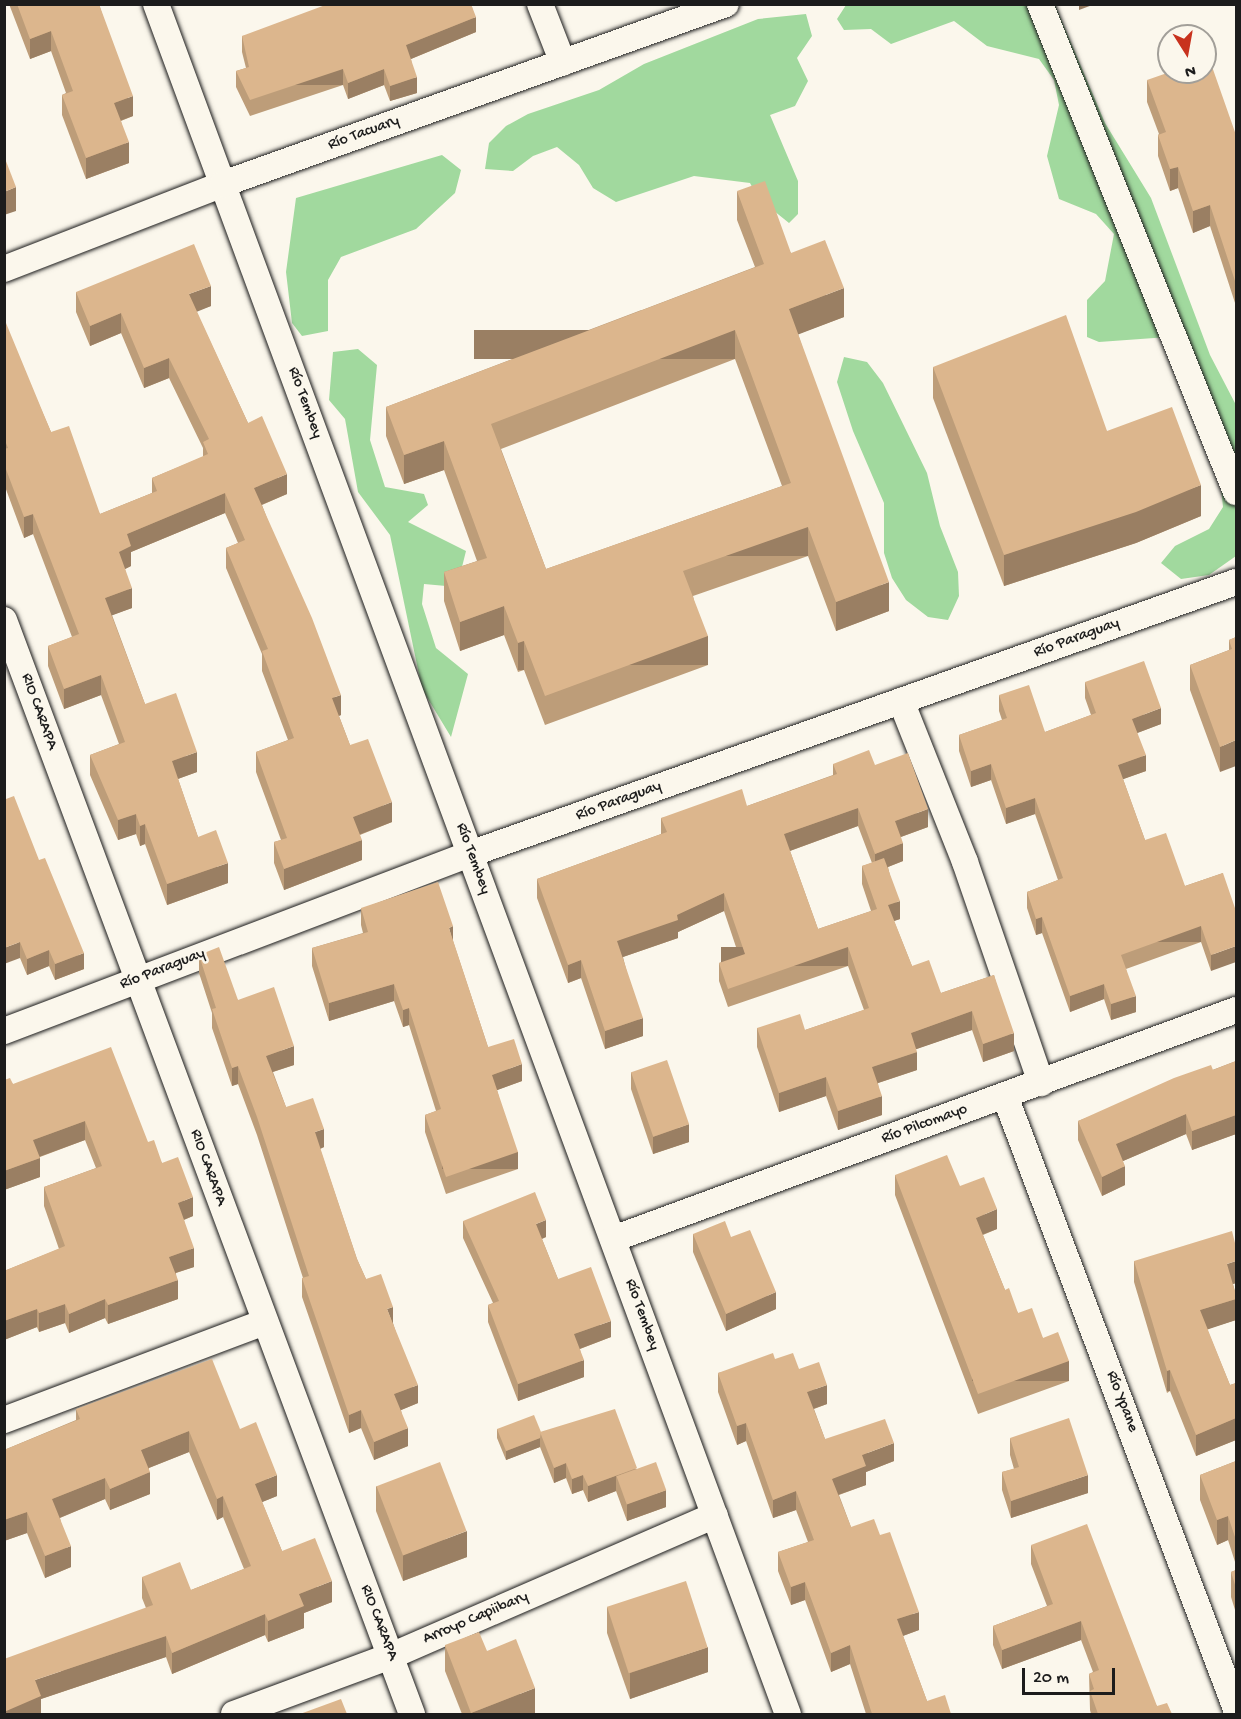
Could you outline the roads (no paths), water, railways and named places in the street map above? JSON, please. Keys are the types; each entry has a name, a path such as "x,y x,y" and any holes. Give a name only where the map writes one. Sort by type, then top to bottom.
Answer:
{"street":[{"name":"Río Tembey","path":"156,4 788,1714"},
{"path":"540,4 563,63"},
{"name":"Río Tacuary","path":"4,269 223,184 726,4"},
{"path":"1040,4 1236,492"},
{"name":"Río Paraguay","path":"4,1031 470,854 1236,582"},
{"name":"RIO CARAPA","path":"4,620 12,666 138,980 412,1714"},
{"path":"902,701 965,862 1041,1083"},
{"name":"Río Pilcomayo","path":"612,1239 1236,1010"},
{"name":"Río Ypane","path":"1005,1096 1236,1709"},
{"path":"4,1420 265,1322"},
{"name":"Arroyo Capiibary","path":"234,1714 391,1656 714,1515"}]}
